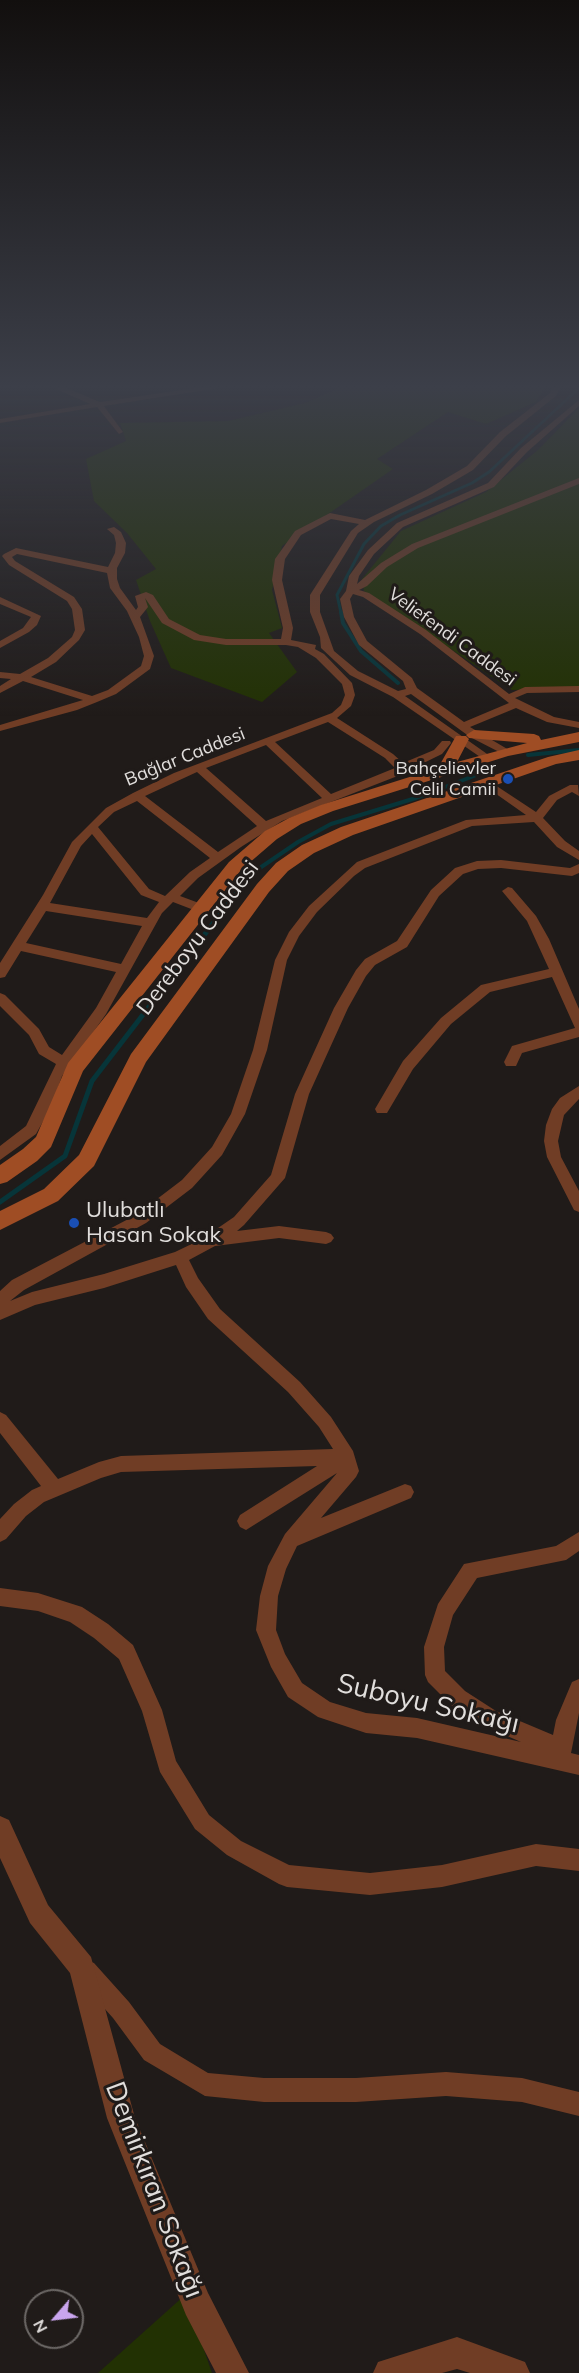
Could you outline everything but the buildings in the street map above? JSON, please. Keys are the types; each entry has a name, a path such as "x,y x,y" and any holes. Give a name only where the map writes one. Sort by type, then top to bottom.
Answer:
{"main road":[{"path":"444,772 461,736 561,740"},
{"path":"0,1176 30,1155 44,1141 75,1068 235,866 271,835 295,821 327,808 486,758 579,737"},
{"path":"486,758 485,765 492,771 503,774 514,773 521,764 516,758 506,753"},
{"name":"Dereboyu Caddesi","path":"0,1221 51,1195 87,1160 138,1059 263,888 282,867 308,849 347,831 553,760 579,755"}],"street":[{"path":"424,495 367,523 356,531 315,595 315,612 327,648 354,673 397,696 461,736 506,753"},
{"path":"469,495 400,525 386,535 354,576 351,591 345,599 349,617 363,643 408,680 412,690 486,758"},
{"name":"Veliefendi Caddesi","path":"351,591 364,584 384,565 415,546 544,495"},
{"path":"286,642 288,628 277,579 280,559 290,543 298,533 330,516 367,523"},
{"path":"0,728 74,708 119,687 146,667 149,656 135,617 115,588 112,571 120,553 121,543 118,534 111,529"},
{"path":"0,690 25,678 52,660 75,638 80,630 77,609 71,599 12,563 7,556 16,551 112,571"},
{"name":"Veliefendi Caddesi","path":"0,1154 31,1130 64,1063 101,1011 157,910 194,875 278,819 390,775 438,752 512,701 423,632 366,596 351,591"},
{"path":"135,617 143,607 140,596 146,595 150,597 165,621 197,638 226,642 286,642 327,648"},
{"path":"0,600 36,616 34,623 26,630 0,645"},
{"name":"Bağlar Caddesi","path":"0,974 19,946 76,845 90,827 110,810 137,795 199,768 336,715 346,706 350,695 348,683 320,656 302,646"},
{"path":"0,675 25,678 93,700"},
{"path":"579,689 525,690 512,701 551,720 579,725"},
{"path":"397,696 412,690"},
{"path":"329,718 389,756 402,768"},
{"path":"269,742 330,799"},
{"path":"199,768 265,827"},
{"path":"486,782 537,818 561,844 579,856"},
{"path":"0,1300 18,1285 141,1219 187,1184 217,1151 238,1114 260,1050 281,960 293,935 313,909 350,873 361,865 470,823 537,818 553,798 574,787 579,793"},
{"path":"137,795 188,837 218,858"},
{"path":"90,827 102,837 145,892 203,909"},
{"path":"0,1313 32,1299 104,1281 180,1257 213,1240 239,1221 278,1178 302,1094 341,1008 361,973 370,962 402,944 435,893 459,871 477,865 501,864 572,872 579,868"},
{"path":"508,891 532,919 556,972 560,976 579,1025"},
{"path":"42,906 149,923"},
{"path":"19,946 123,969"},
{"path":"382,1109 408,1065 446,1021 486,988 556,972"},
{"path":"0,998 34,1032 44,1050 64,1063"},
{"path":"511,1062 517,1050 579,1032"},
{"path":"579,1091 565,1102 558,1113 553,1125 551,1141 554,1157 579,1206"},
{"path":"213,1240 279,1232 326,1238"},
{"path":"180,1257 192,1282 214,1314 294,1387 325,1422 347,1457"},
{"path":"0,1420 54,1488"},
{"path":"1,1529 29,1503 54,1488 121,1464 347,1457"},
{"path":"246,1521 347,1457"},
{"name":"Suboyu Sokağı","path":"347,1457 350,1471 291,1540 277,1566 269,1596 266,1630 278,1660 295,1690 325,1710 366,1723 417,1728 567,1758"},
{"path":"291,1540 405,1492"},
{"path":"579,1541 559,1554 471,1570 445,1611 434,1647 435,1675 458,1698 489,1718 567,1758 566,1720 579,1689"},
{"path":"0,1597 38,1602 75,1614 101,1631 126,1652 152,1710 167,1764 202,1822 234,1848 287,1876 370,1884 442,1876 536,1855 579,1860"},
{"path":"0,1829 39,1914 121,2010 152,2052 205,2084 264,2090 356,2090 446,2084 522,2090 579,2103"},
{"name":"Demirkıran Sokağı","path":"82,1966 121,2118 197,2304 233,2373"},
{"path":"389,2373 457,2353 514,2373"}],"green space":[{"path":"93,495 356,495 282,546 272,590 282,628 269,633 297,672 262,702 171,668 150,621 136,580 156,569 127,533 94,501"},
{"path":"480,495 579,495 579,688 512,690 364,591 362,579 401,531"},
{"path":"185,2295 212,2373 98,2373"}],"waterway":[{"path":"341,613 337,595 364,544 381,526 446,495"},
{"path":"341,612 343,623 361,651 398,683"},
{"path":"528,755 579,750"},
{"path":"227,905 251,874 298,842 331,824 416,798 487,771"},
{"path":"0,1202 65,1156 92,1081 228,904"}],"place":[{"name":"Bahçelievler Celil Camii","path":"508,779"},
{"name":"Ulubatlı Hasan Sokak","path":"74,1223"}]}
